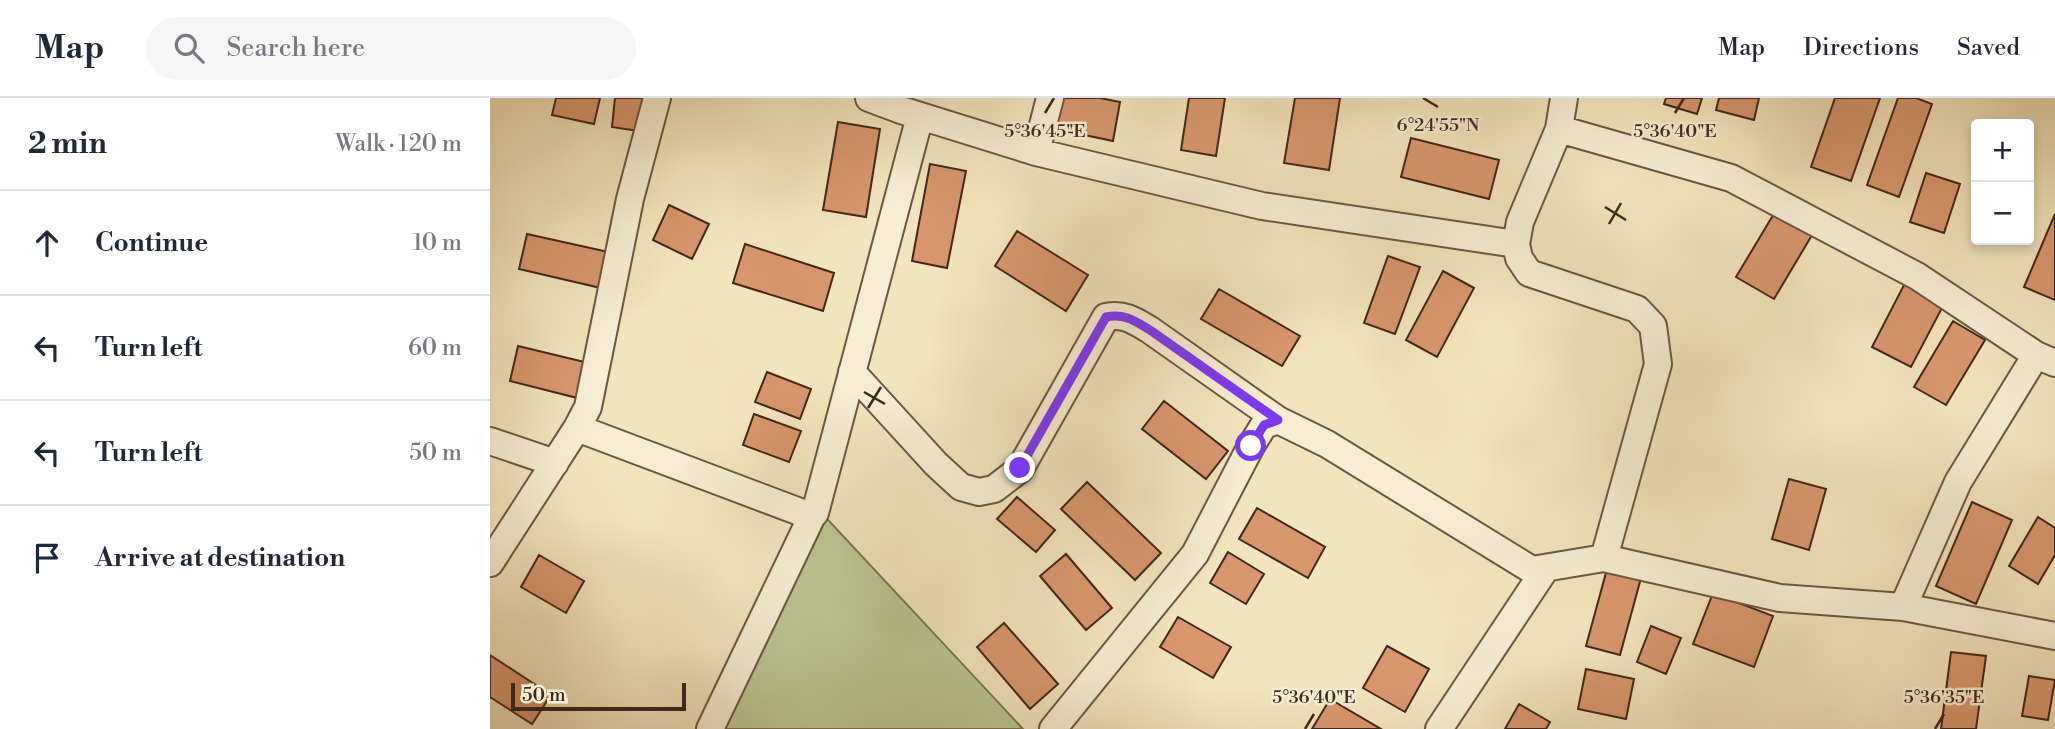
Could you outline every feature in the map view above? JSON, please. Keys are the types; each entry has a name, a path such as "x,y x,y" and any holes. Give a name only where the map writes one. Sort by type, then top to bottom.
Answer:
{"street":[{"path":"490,563 588,407 630,199 657,98"},
{"path":"869,98 1035,152 1262,206 1516,244"},
{"path":"1035,152 1050,98"},
{"path":"1564,98 1559,129 1520,222 1516,244 1519,258 1529,273 1637,309 1653,326 1658,364 1604,558"},
{"path":"710,729 815,513 920,116"},
{"path":"1559,129 1731,178 1917,276 2045,359 1958,482 1903,607"},
{"path":"852,372 936,464 961,486 979,492 994,489 1020,468 1106,317 1117,315 1129,318 1150,330 1278,420 1327,444 1532,570 1604,558 1780,598 1903,607 2055,636"},
{"path":"1053,729 1195,554 1264,425 1278,420"},
{"path":"577,428 812,516"},
{"path":"490,441 555,463"},
{"path":"1439,729 1546,568"}],"green space":[{"path":"817,508 1023,729 706,729"}],"building":[{"path":"556,98 600,98 594,124 552,115"},
{"path":"615,98 649,98 645,132 612,127"},
{"path":"1057,98 1100,98 1120,102 1113,141 1051,128"},
{"path":"1189,98 1225,98 1216,156 1181,150"},
{"path":"1295,98 1340,98 1329,170 1284,163"},
{"path":"1666,98 1702,98 1697,114 1664,104"},
{"path":"1719,98 1759,98 1754,120 1716,110"},
{"path":"1835,98 1880,98 1851,181 1811,167"},
{"path":"1898,98 1916,98 1932,104 1899,197 1867,185"},
{"path":"838,122 880,129 866,217 823,210"},
{"path":"1411,138 1499,160 1489,199 1401,177"},
{"path":"930,164 966,171 947,268 912,261"},
{"path":"1926,173 1960,184 1944,233 1910,222"},
{"path":"669,205 709,224 692,259 653,240"},
{"path":"1778,207 1815,230 1774,299 1736,277"},
{"path":"2055,214 2055,300 2024,287"},
{"path":"1017,231 1088,275 1066,311 995,266"},
{"path":"527,234 613,253 605,289 519,269"},
{"path":"745,244 834,273 823,311 733,283"},
{"path":"1388,256 1420,267 1395,334 1364,323"},
{"path":"1443,271 1474,288 1437,357 1406,340"},
{"path":"1905,283 1944,304 1911,367 1872,347"},
{"path":"1219,289 1300,336 1282,366 1201,319"},
{"path":"1953,321 1985,340 1946,405 1914,387"},
{"path":"518,346 601,366 593,402 510,381"},
{"path":"767,372 811,389 800,419 755,402"},
{"path":"1164,401 1228,451 1206,479 1142,429"},
{"path":"754,414 801,431 789,462 743,445"},
{"path":"1789,479 1826,489 1809,550 1772,539"},
{"path":"1087,482 1161,553 1135,580 1061,509"},
{"path":"1017,497 1055,530 1036,552 997,519"},
{"path":"1972,502 2012,520 1976,604 1936,586"},
{"path":"1257,508 1325,547 1308,578 1239,539"},
{"path":"2038,517 2055,528 2055,555 2038,584 2009,566"},
{"path":"1228,552 1264,574 1246,604 1210,583"},
{"path":"1066,554 1112,608 1086,630 1040,576"},
{"path":"539,555 584,581 566,613 521,587"},
{"path":"1607,569 1641,578 1620,655 1586,646"},
{"path":"1713,593 1773,616 1754,667 1693,644"},
{"path":"1178,617 1231,647 1213,678 1160,647"},
{"path":"1004,623 1058,684 1030,709 977,647"},
{"path":"1651,626 1681,638 1666,674 1637,662"},
{"path":"1387,646 1429,669 1405,712 1363,688"},
{"path":"1951,652 1986,656 1976,729 1941,729"},
{"path":"490,655 551,695 532,724 490,697"},
{"path":"1586,669 1634,679 1626,719 1578,709"},
{"path":"2029,676 2055,680 2048,720 2022,716"},
{"path":"1330,699 1381,729 1312,729"},
{"path":"1519,704 1550,722 1546,729 1505,729"}],"route":[{"path":"1020,468 1106,317 1117,315 1129,318 1150,330 1278,420 1264,425 1251,446"}]}
